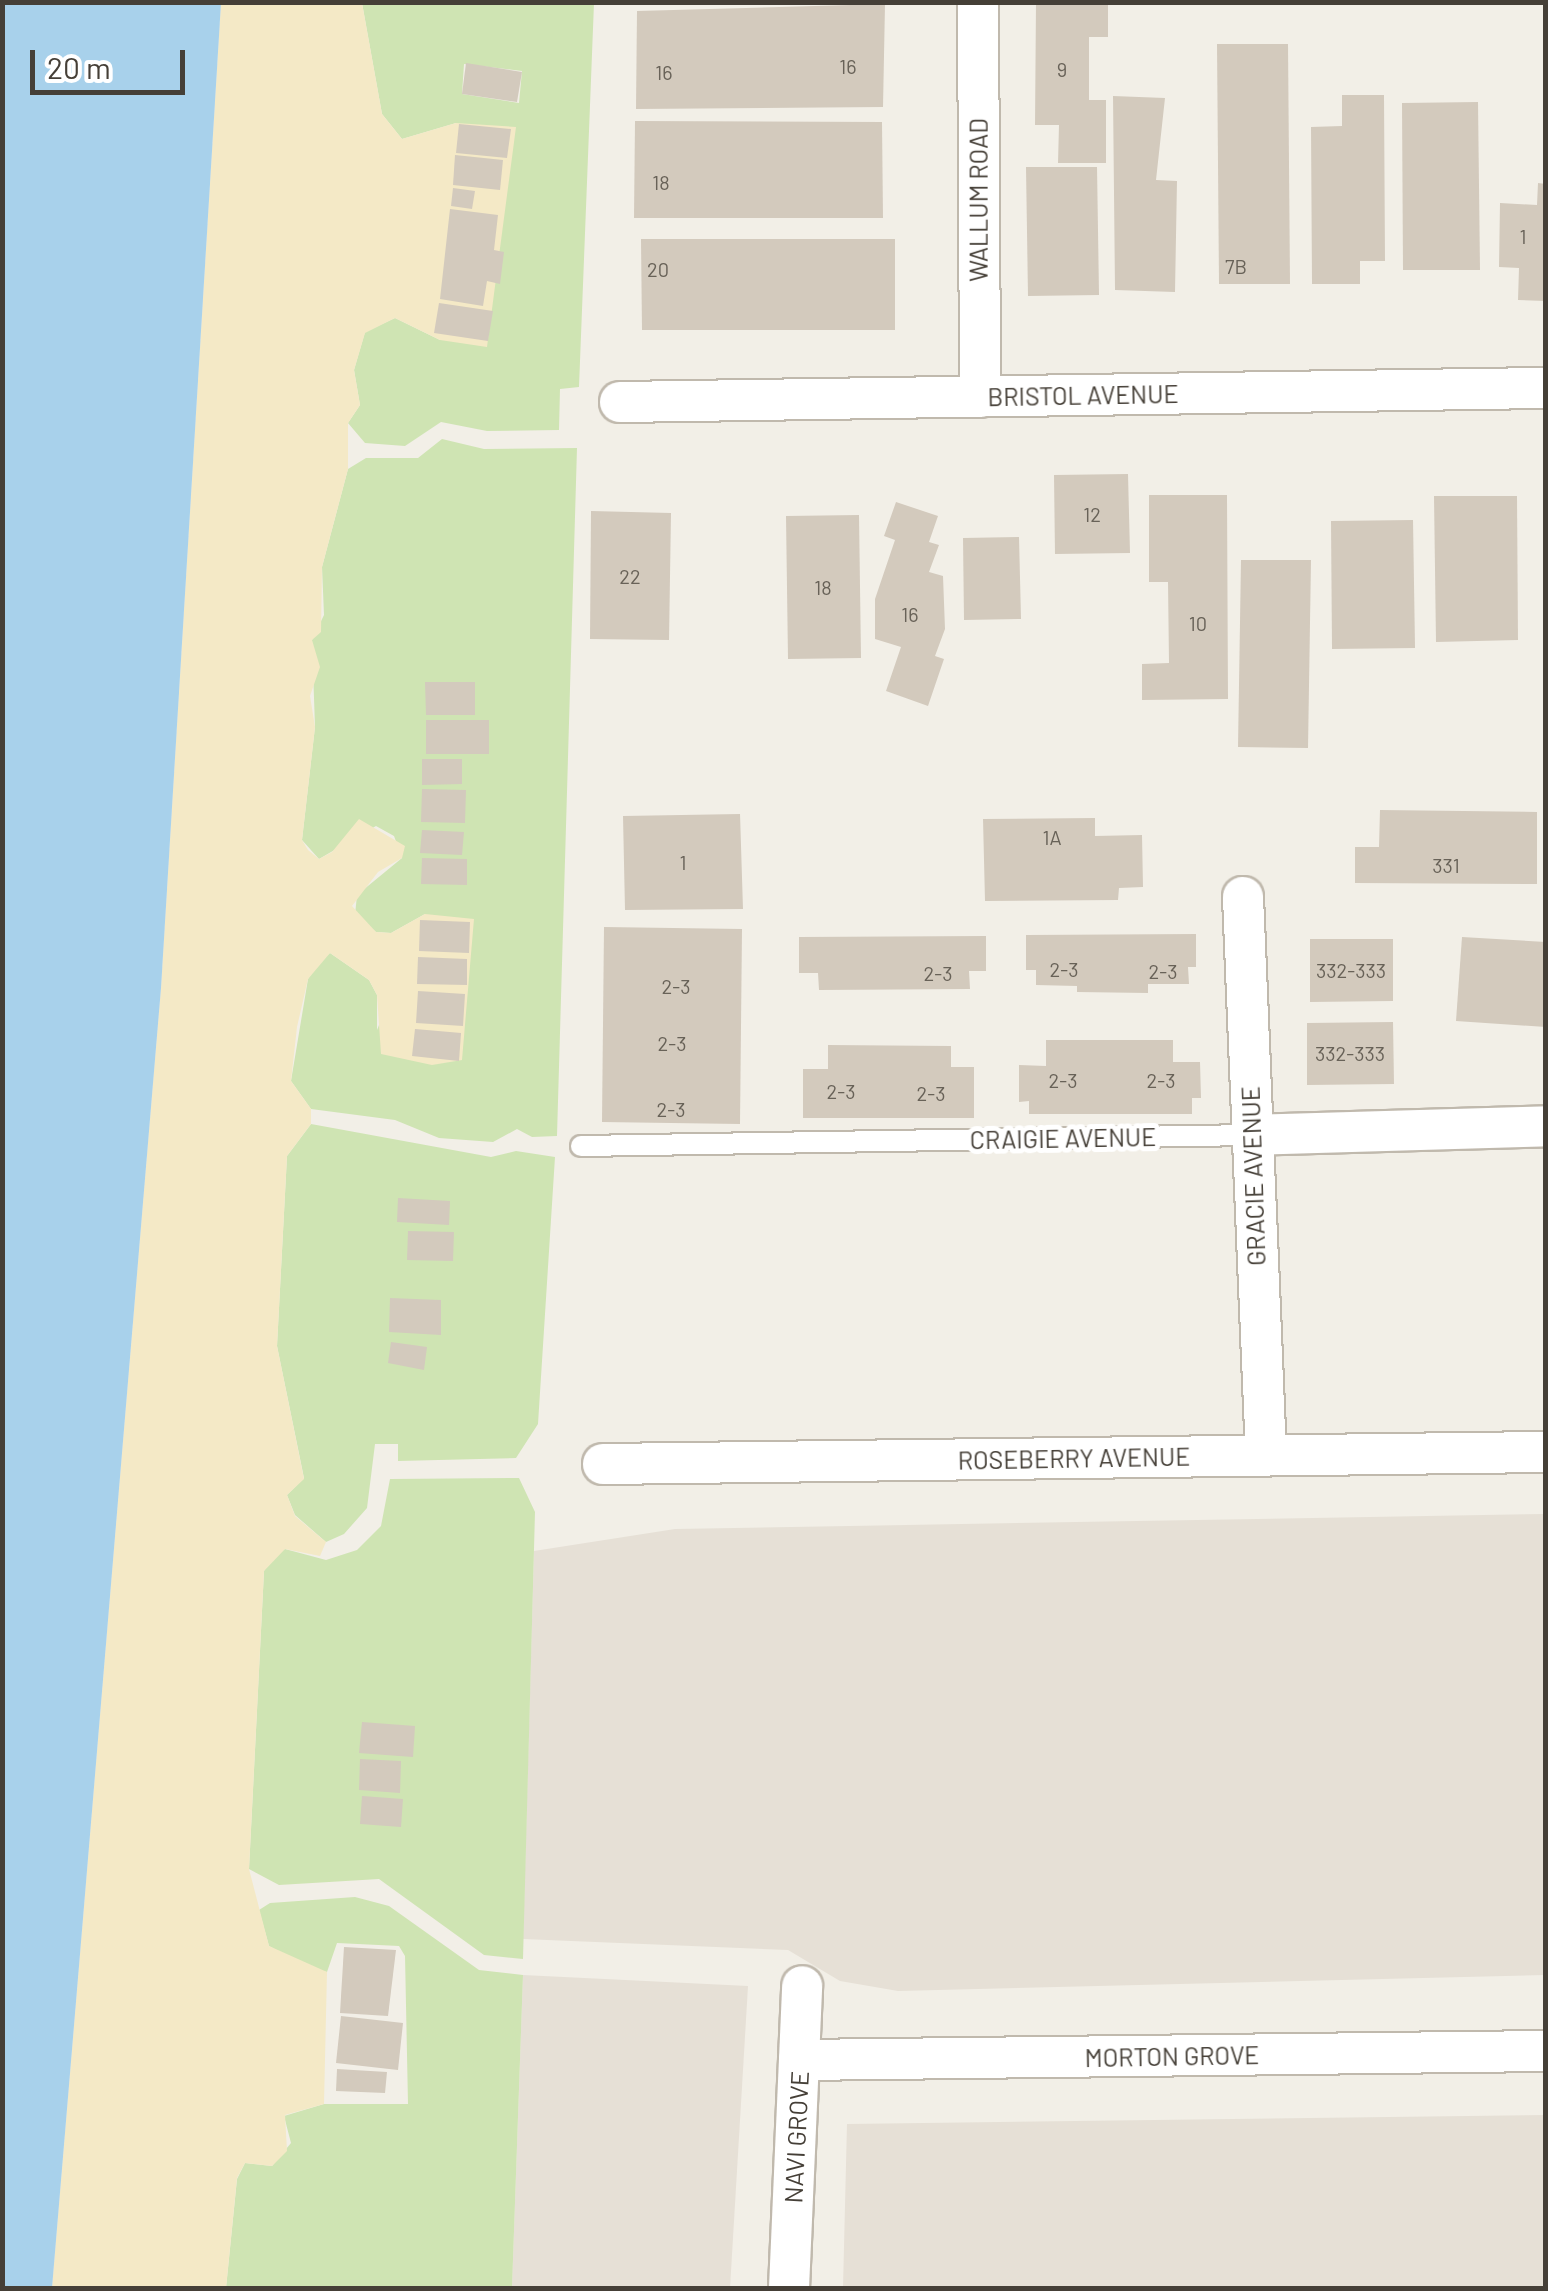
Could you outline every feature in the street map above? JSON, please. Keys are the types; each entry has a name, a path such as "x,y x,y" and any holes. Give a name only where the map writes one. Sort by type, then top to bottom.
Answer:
{"street":[{"name":"WALLUM ROAD","path":"978,2 980,397"},
{"name":"BRISTOL AVENUE","path":"620,402 1546,388"},
{"name":"GRACIE AVENUE","path":"1242,897 1266,1456"},
{"name":"CRAIGIE AVENUE","path":"1251,1135 1546,1126"},
{"name":"ROSEBERRY AVENUE","path":"603,1464 1546,1452"},
{"name":"NAVI GROVE","path":"789,2288 802,1986"},
{"name":"MORTON GROVE","path":"799,2060 1546,2051"}],"lane":[{"name":"CRAIGIE AVENUE","path":"580,1146 1251,1135"}],"shaded area":[{"path":"1545,1514 1545,1975 898,1991 840,1981 788,1950 523,1939 534,1551 675,1529"},
{"path":"523,1975 748,1986 730,2288 512,2288"},
{"path":"1545,2115 1545,2288 843,2288 847,2124"}],"green space":[{"path":"362,3 594,3 579,387 560,389 559,430 487,431 441,422 405,446 365,443 348,423 360,405 354,370 365,332 395,318 440,340 456,123 402,139 382,114","holes":["464,64 522,71 519,103 462,94"]},
{"path":"442,439 484,449 577,448 557,1136 532,1137 517,1129 493,1142 439,1138 395,1120 311,1109 291,1081 308,979 320,961 330,953 369,980 377,995 377,1030 425,914 391,933 376,932 355,915 357,895 402,858 394,836 376,826 319,859 302,840 315,727 312,640 324,615 322,567 348,469 366,458 418,458"},
{"path":"311,1124 491,1157 516,1151 555,1157 538,1424 516,1458 398,1461 398,1444 375,1444 367,1508 344,1534 326,1542 295,1515 287,1495 304,1478 277,1346 287,1156"},
{"path":"519,1478 535,1512 523,1959 484,1955 379,1879 279,1885 249,1869 264,1571 270,1557 285,1549 326,1560 357,1550 381,1526 390,1479"},
{"path":"355,1897 389,1906 479,1970 523,1975 512,2288 226,2288 237,2179 245,2163 272,2166 291,2143 284,2116 324,2104 408,2104 405,1956 399,1946 337,1943 327,1972 309,1968 269,1946 259,1910 270,1903"}],"sand":[{"path":"221,3 362,3 382,114 402,139 456,123 516,127 487,347 440,340 395,318 365,333 354,370 360,405 348,423 348,469 322,567 321,632 312,640 320,667 310,696 315,727 302,840 319,859 332,852 359,819 405,846 402,858 378,872 352,906 376,932 391,933 425,914 474,919 462,1060 432,1065 381,1054 377,995 369,980 330,953 308,979 297,1027 291,1081 311,1109 311,1124 287,1156 277,1346 304,1479 287,1495 295,1516 326,1542 320,1556 285,1549 264,1571 249,1869 269,1946 327,1972 324,2104 285,2115 287,2151 272,2166 245,2163 237,2178 226,2288 52,2288 161,988"}],"water":[{"path":"3,2 221,3 161,988 52,2288 2,2288"}],"building":[{"path":"1036,2 1108,2 1108,37 1089,37 1089,100 1106,100 1106,163 1058,163 1059,125 1035,125"},
{"path":"885,4 883,107 636,109 637,11"},
{"path":"1217,44 1288,44 1290,284 1219,284"},
{"path":"466,63 522,72 517,102 462,94"},
{"path":"1342,95 1384,95 1385,261 1360,261 1360,284 1312,284 1311,127 1342,126"},
{"path":"1113,96 1165,98 1156,180 1177,181 1175,292 1115,290"},
{"path":"1478,102 1480,270 1403,270 1402,103"},
{"path":"635,121 882,122 883,218 634,218"},
{"path":"459,124 511,129 507,158 456,153"},
{"path":"455,155 503,160 500,190 453,185"},
{"path":"1026,167 1097,167 1099,295 1028,296"},
{"path":"1538,183 1546,184 1546,301 1518,300 1519,268 1499,267 1500,203 1537,205"},
{"path":"453,188 475,191 472,209 451,206"},
{"path":"450,209 498,215 494,250 504,252 500,284 487,281 483,306 440,299"},
{"path":"641,239 895,239 895,330 642,330"},
{"path":"439,303 493,311 488,341 434,333"},
{"path":"1128,474 1130,553 1055,554 1054,475"},
{"path":"1149,495 1227,495 1228,699 1142,700 1142,664 1169,663 1168,582 1149,582"},
{"path":"1434,496 1517,496 1518,640 1436,642"},
{"path":"896,502 938,516 929,542 939,545 929,572 943,576 945,629 935,656 944,659 928,706 886,691 901,647 875,639 875,599 895,540 884,536"},
{"path":"591,511 671,513 669,640 590,639"},
{"path":"859,515 861,658 788,659 786,516"},
{"path":"1413,520 1415,648 1332,649 1331,521"},
{"path":"1019,537 1021,619 964,620 963,538"},
{"path":"1241,560 1311,560 1308,748 1238,747"},
{"path":"425,682 475,682 475,715 426,715"},
{"path":"426,720 489,720 489,754 426,754"},
{"path":"422,759 462,759 462,784 422,785"},
{"path":"422,789 466,790 465,823 421,822"},
{"path":"1380,810 1537,812 1537,884 1355,883 1355,847 1379,847"},
{"path":"740,814 743,909 625,910 623,816"},
{"path":"1095,818 1095,836 1142,835 1143,887 1119,888 1118,900 985,901 983,819"},
{"path":"422,830 464,832 462,855 420,853"},
{"path":"422,858 467,859 467,885 421,884"},
{"path":"420,920 470,922 469,953 419,951"},
{"path":"604,927 742,929 740,1124 602,1122"},
{"path":"1196,934 1196,967 1188,967 1189,984 1148,984 1148,993 1077,992 1077,986 1036,985 1036,970 1026,970 1026,935"},
{"path":"986,936 986,971 969,971 970,989 819,990 818,973 799,973 799,937"},
{"path":"1462,937 1546,942 1546,1027 1456,1021"},
{"path":"1310,939 1393,939 1393,1001 1310,1002"},
{"path":"418,957 467,959 467,985 417,984"},
{"path":"418,991 465,994 463,1026 416,1023"},
{"path":"1393,1022 1394,1084 1307,1085 1307,1023"},
{"path":"415,1029 461,1033 459,1061 412,1056"},
{"path":"1046,1040 1173,1040 1173,1062 1200,1062 1201,1098 1192,1098 1192,1114 1029,1114 1029,1101 1019,1102 1019,1065 1046,1066"},
{"path":"828,1045 951,1046 951,1067 974,1067 974,1118 803,1118 803,1069 828,1069"},
{"path":"398,1198 450,1201 449,1225 397,1222"},
{"path":"408,1231 454,1232 453,1261 407,1260"},
{"path":"390,1298 441,1300 441,1335 389,1332"},
{"path":"391,1342 427,1347 424,1370 388,1363"},
{"path":"362,1722 415,1726 413,1757 359,1753"},
{"path":"360,1759 401,1761 400,1793 359,1790"},
{"path":"362,1796 403,1799 401,1827 360,1824"},
{"path":"344,1947 396,1950 388,2016 340,2013"},
{"path":"341,2016 403,2023 398,2070 336,2063"},
{"path":"337,2069 387,2072 385,2093 336,2091"}]}
